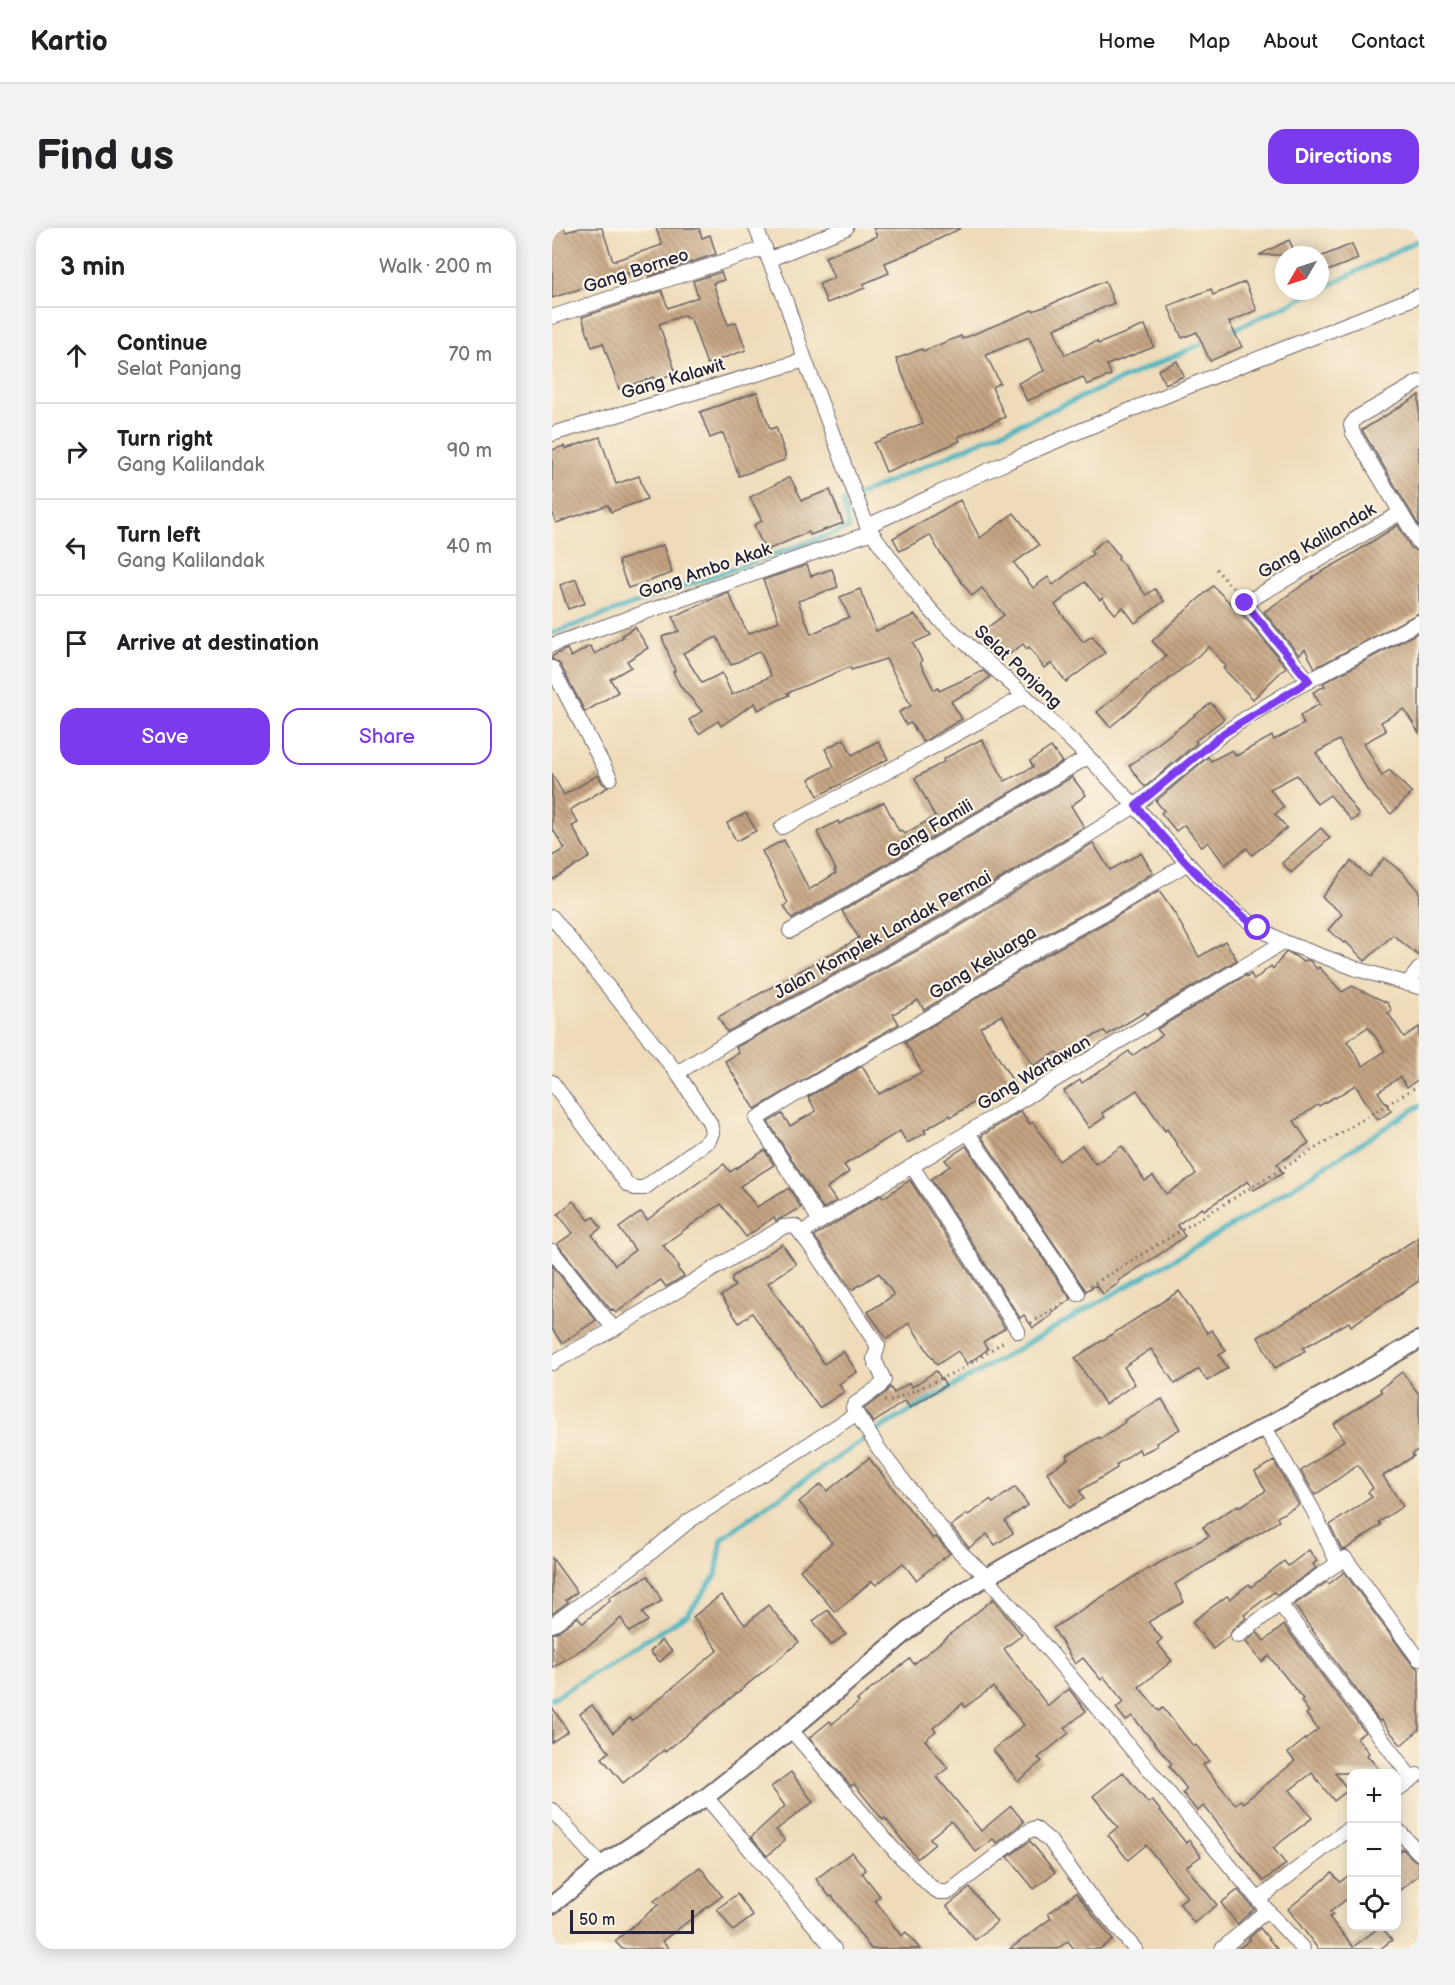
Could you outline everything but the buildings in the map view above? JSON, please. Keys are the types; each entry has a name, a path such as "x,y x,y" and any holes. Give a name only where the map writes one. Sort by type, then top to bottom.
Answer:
{"street":[{"name":"Selat Panjang","path":"756,228 868,530 919,597 939,619 1025,696 1088,757 1210,888 1236,912 1258,928 1284,942 1357,969 1413,985"},
{"name":"Gang Borneo","path":"552,317 767,254 846,228"},
{"name":"Gang Ambo Akak","path":"552,645 868,530 1001,465 1237,367 1419,296"},
{"name":"Gang Kalawit","path":"552,434 805,360"},
{"name":"Gang Kalilandak","path":"1419,382 1356,418 1351,425 1353,433 1419,543"},
{"name":"Gang Kalilandak","path":"1245,603 1400,513"},
{"path":"1245,603 1309,681"},
{"path":"1136,806 1224,733 1309,681 1419,622"},
{"path":"552,668 610,778"},
{"path":"782,827 1025,696"},
{"name":"Gang Famili","path":"790,931 1088,757"},
{"name":"Jalan Komplek Landak Permai","path":"677,1073 727,1042 932,932 1136,806"},
{"name":"Gang Keluarga","path":"820,1221 756,1119 940,1011 1041,947 1188,864"},
{"path":"552,917 677,1073 710,1123 712,1133 709,1140 644,1188 635,1188 627,1184 552,1082"},
{"name":"Gang Wartawan","path":"801,1233 1284,942"},
{"path":"1413,985 1419,969"},
{"path":"968,1133 1078,1294"},
{"path":"912,1166 1018,1331"},
{"path":"552,1363 614,1329 783,1227 795,1226 878,1346 874,1359 884,1380 857,1408 689,1521 644,1558 552,1625"},
{"path":"552,1251 614,1329"},
{"path":"552,1905 602,1865 706,1797 791,1730 920,1621 986,1576 1265,1428 1419,1340"},
{"path":"857,1408 864,1427 879,1449 960,1552 986,1576 1263,1905 1303,1949"},
{"path":"1265,1428 1313,1510 1338,1564"},
{"path":"1238,1636 1345,1558 1419,1659"},
{"path":"1280,1604 1415,1776 1401,1787"},
{"path":"791,1730 895,1851 939,1892 949,1892 1025,1833 1035,1828 1050,1841 1090,1896 1135,1949"},
{"path":"706,1797 834,1949"},
{"path":"552,1810 602,1865"},
{"path":"1222,1949 1263,1905 1347,1830"},
{"path":"1401,1833 1419,1853"}],"path":[{"path":"1216,569 1245,603"},
{"path":"857,1408 891,1401 964,1368 1018,1331 1419,1085"}],"waterway":[{"path":"1329,285 1419,240"},
{"path":"1228,332 1298,300"},
{"path":"552,633 849,528 843,502 1206,342"},
{"path":"552,1699 688,1614 716,1575 722,1539 763,1508 881,1428 1245,1218 1419,1106"}],"route":[{"path":"1245,603 1309,681 1224,733 1136,806 1210,888 1258,928"}]}
